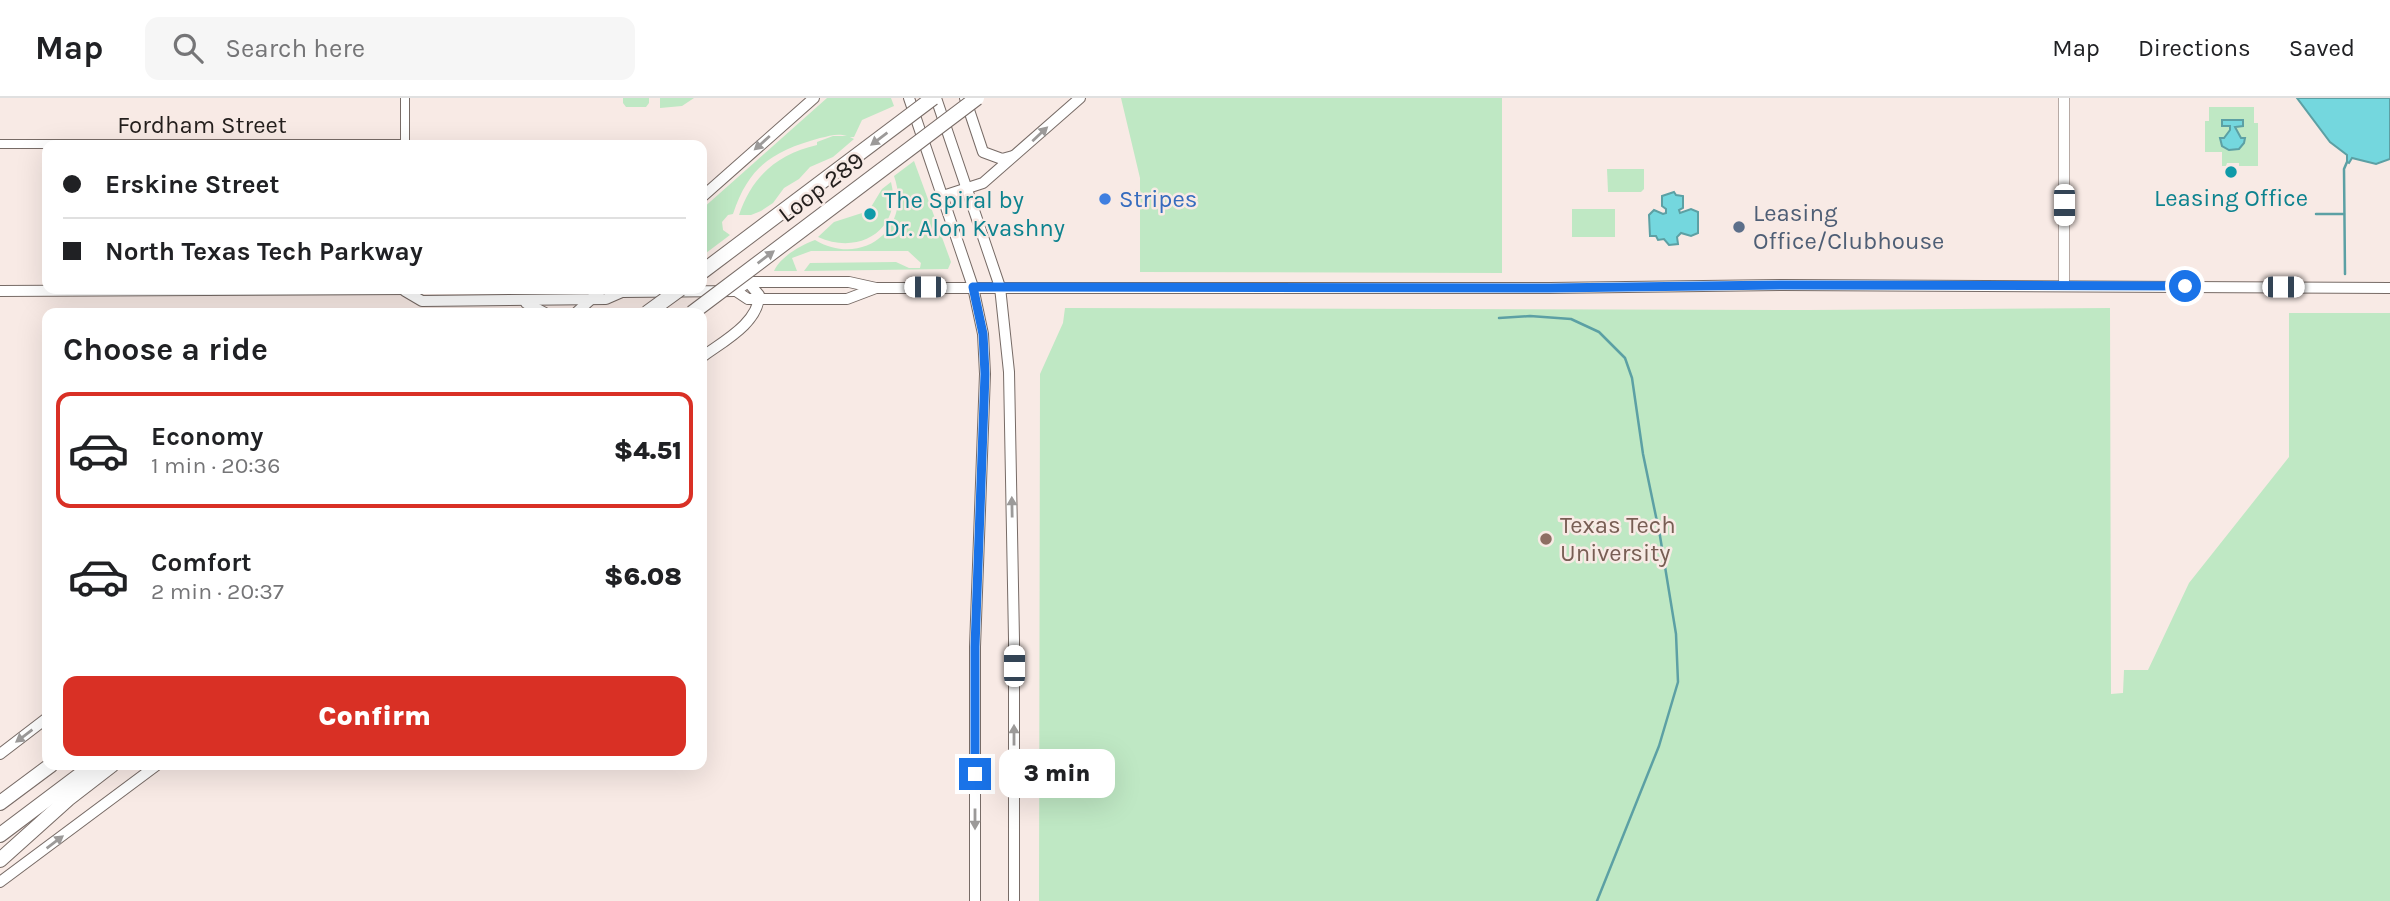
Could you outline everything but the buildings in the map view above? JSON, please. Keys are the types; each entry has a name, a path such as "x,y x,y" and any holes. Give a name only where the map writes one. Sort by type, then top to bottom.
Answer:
{"highway":[{"name":"Loop 289","path":"707,268 934,98"},
{"name":"Loop 289","path":"699,308 977,98"},
{"path":"655,308 673,294"},
{"path":"0,803 44,770"},
{"path":"0,835 86,770"},
{"path":"0,860 68,799 106,770"}],"main road":[{"path":"799,110 806,98"},
{"path":"707,193 814,98"},
{"path":"909,98 973,287 983,334 985,374 975,647 975,901"},
{"path":"934,98 1000,287 1009,372 1014,639 1014,901"},
{"path":"965,98 983,152 1002,159 1017,154"},
{"path":"943,197 983,183 1080,98"},
{"path":"707,290 736,290 748,282 849,282 876,288 2064,285 2390,288"},
{"path":"707,353 758,309 760,299 757,291 748,282"},
{"path":"736,290 748,299 847,299 876,288"},
{"path":"0,291 42,291"},
{"path":"412,294 422,301 520,301 606,299 614,294"},
{"path":"581,308 596,294"},
{"path":"520,301 538,308"},
{"path":"0,754 42,722"},
{"path":"0,882 150,770"}],"street":[{"path":"405,98 405,140"},
{"path":"2064,98 2064,285"},
{"name":"Fordham Street","path":"0,144 42,144"}],"green space":[{"path":"623,98 649,98 649,103 646,107 626,107"},
{"path":"660,98 694,98 682,106 660,108"},
{"path":"827,98 891,98 894,106 862,120 854,137 850,137 854,139 833,157 810,167 761,211 751,215 739,215 751,189 768,169 790,154 817,145 817,142 833,136 847,136 834,135 803,143 765,163 747,184 733,214 728,215 722,222 723,230 730,235 707,252 707,205"},
{"path":"1121,98 1502,98 1502,273 1140,272 1140,178"},
{"path":"2209,107 2254,107 2254,123 2258,123 2258,166 2227,163 2222,166 2222,152 2205,152 2205,121 2209,121"},
{"path":"914,161 951,262 948,269 804,271 810,263 896,262 909,268 920,268 921,263 908,251 811,251 792,258 797,271 774,271 792,252 815,240 833,247 850,249 866,246 879,238 890,227 896,212 898,195 894,176"},
{"path":"1607,169 1644,169 1644,189 1641,192 1608,192"},
{"path":"891,182 891,213 875,234 849,243 818,237 834,222 862,213 871,207 882,189"},
{"path":"1572,209 1615,209 1615,237 1572,237"},
{"name":"Texas Tech University","path":"1065,308 2110,308 2111,694 2123,693 2124,670 2148,670 2189,583 2289,457 2289,313 2390,313 2390,901 1039,901 1040,374 1063,323"}],"water":[{"path":"2297,98 2390,98 2390,159 2376,164 2352,158 2347,162 2347,155 2330,142"},
{"path":"2222,120 2243,120 2243,126 2235,127 2241,138 2245,138 2239,149 2229,150 2222,146 2220,138 2224,138 2230,126 2222,126"},
{"path":"1674,192 1683,196 1680,213 1691,209 1698,212 1698,233 1691,236 1681,233 1677,237 1678,244 1669,245 1664,239 1658,240 1656,236 1650,236 1649,215 1654,210 1666,213 1662,206 1662,196"}],"waterway":[{"path":"2345,274 2344,169 2347,162"},
{"path":"2316,214 2344,214"},
{"path":"1499,318 1530,316 1571,319 1599,332 1625,358 1632,378 1643,454 1660,536 1676,634 1678,682 1659,746 1597,901"}],"place":[{"name":"Leasing Office","path":"2231,172"},
{"name":"Stripes","path":"1105,199"},
{"name":"The Spiral by Dr. Alon Kvashny","path":"870,214"},
{"name":"Leasing Office/Clubhouse","path":"1739,227"},
{"name":"Texas Tech University","path":"1546,539"}],"route":[{"path":"975,774 975,647 985,374 983,334 973,287 2185,286"}]}
